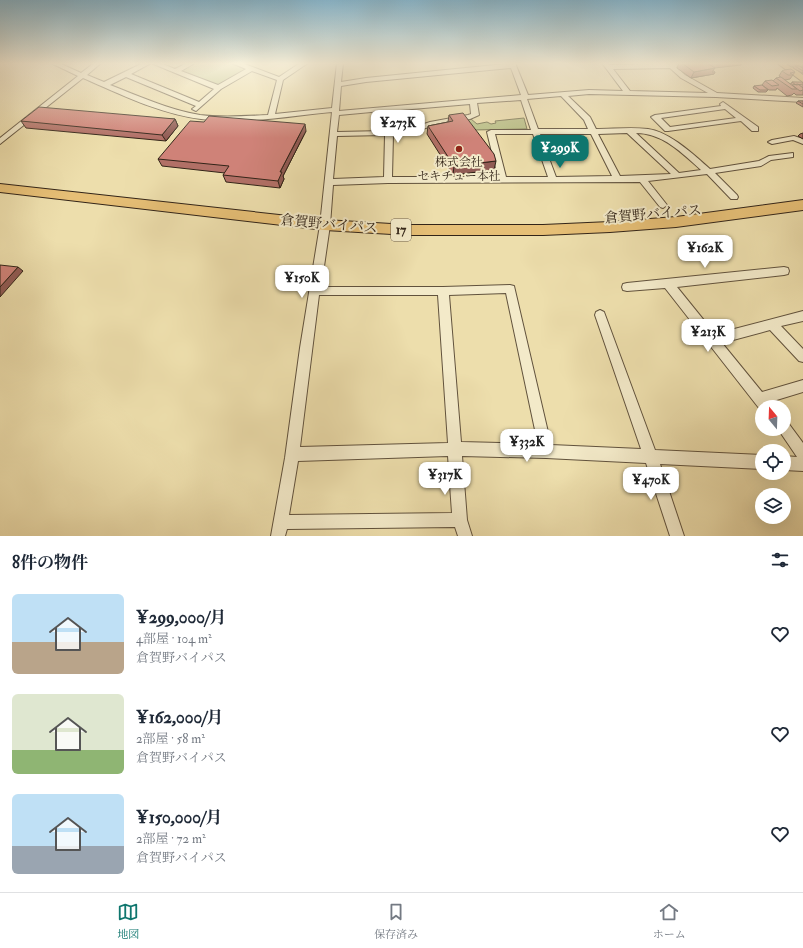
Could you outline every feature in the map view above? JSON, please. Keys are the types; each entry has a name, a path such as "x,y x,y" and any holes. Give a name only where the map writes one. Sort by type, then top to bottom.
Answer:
{"highway":[{"name":"倉賀野バイパス","path":"0,179 408,230 543,230 676,222 803,205"},
{"name":"倉賀野バイパス","path":"0,188 326,220 473,222 566,220 670,213 803,196"}],"street":[{"path":"0,142 67,88"},
{"path":"114,88 166,109 189,116 223,119 385,109 589,92 714,94 803,100"},
{"path":"159,88 200,105"},
{"path":"189,116 220,88"},
{"path":"271,116 278,88"},
{"path":"338,88 326,220 280,529 460,520"},
{"path":"521,88 553,180"},
{"path":"624,88 627,92"},
{"path":"703,88 714,94 741,119 755,129"},
{"path":"563,94 587,119 617,179"},
{"path":"334,134 389,133 413,130 430,124 470,117 475,115 473,101"},
{"path":"727,107 655,117 668,129 741,119"},
{"path":"385,109 389,133 388,180"},
{"path":"628,130 678,176"},
{"path":"503,180 491,132 648,131 674,142 734,197"},
{"path":"772,142 794,138 803,142"},
{"path":"330,182 388,180 642,179 708,172 761,163 768,158 790,155"},
{"path":"642,179 663,205"},
{"path":"627,287 784,271"},
{"path":"668,284 761,400"},
{"path":"315,291 443,291 510,289 546,451"},
{"path":"443,291 460,520 465,536"},
{"path":"600,315 651,457 677,536"},
{"path":"713,340 803,316"},
{"path":"772,324 803,357"},
{"path":"770,400 803,386"},
{"path":"789,436 803,454"},
{"path":"292,454 455,449 546,451 755,462"},
{"path":"791,463 803,464"}],"green space":[{"path":"524,118 527,129 472,130 463,120 471,119 477,124 487,122 491,124 496,123 495,121"}],"building":[{"path":"757,88 766,88 768,90 760,90"},
{"path":"796,88 803,88 803,90 800,91"},
{"path":"39,107 175,119 162,135 21,121"},
{"name":"株式会社 セキチュー本社","path":"463,113 494,154 496,161 454,166 428,126 453,121 449,115"},
{"path":"209,116 305,124 280,172 282,172 278,181 223,175 229,166 158,159 190,121 204,122"},
{"path":"0,265 18,267 0,287"}],"place":[{"name":"株式会社 セキチュー本社","path":"459,149"}]}
